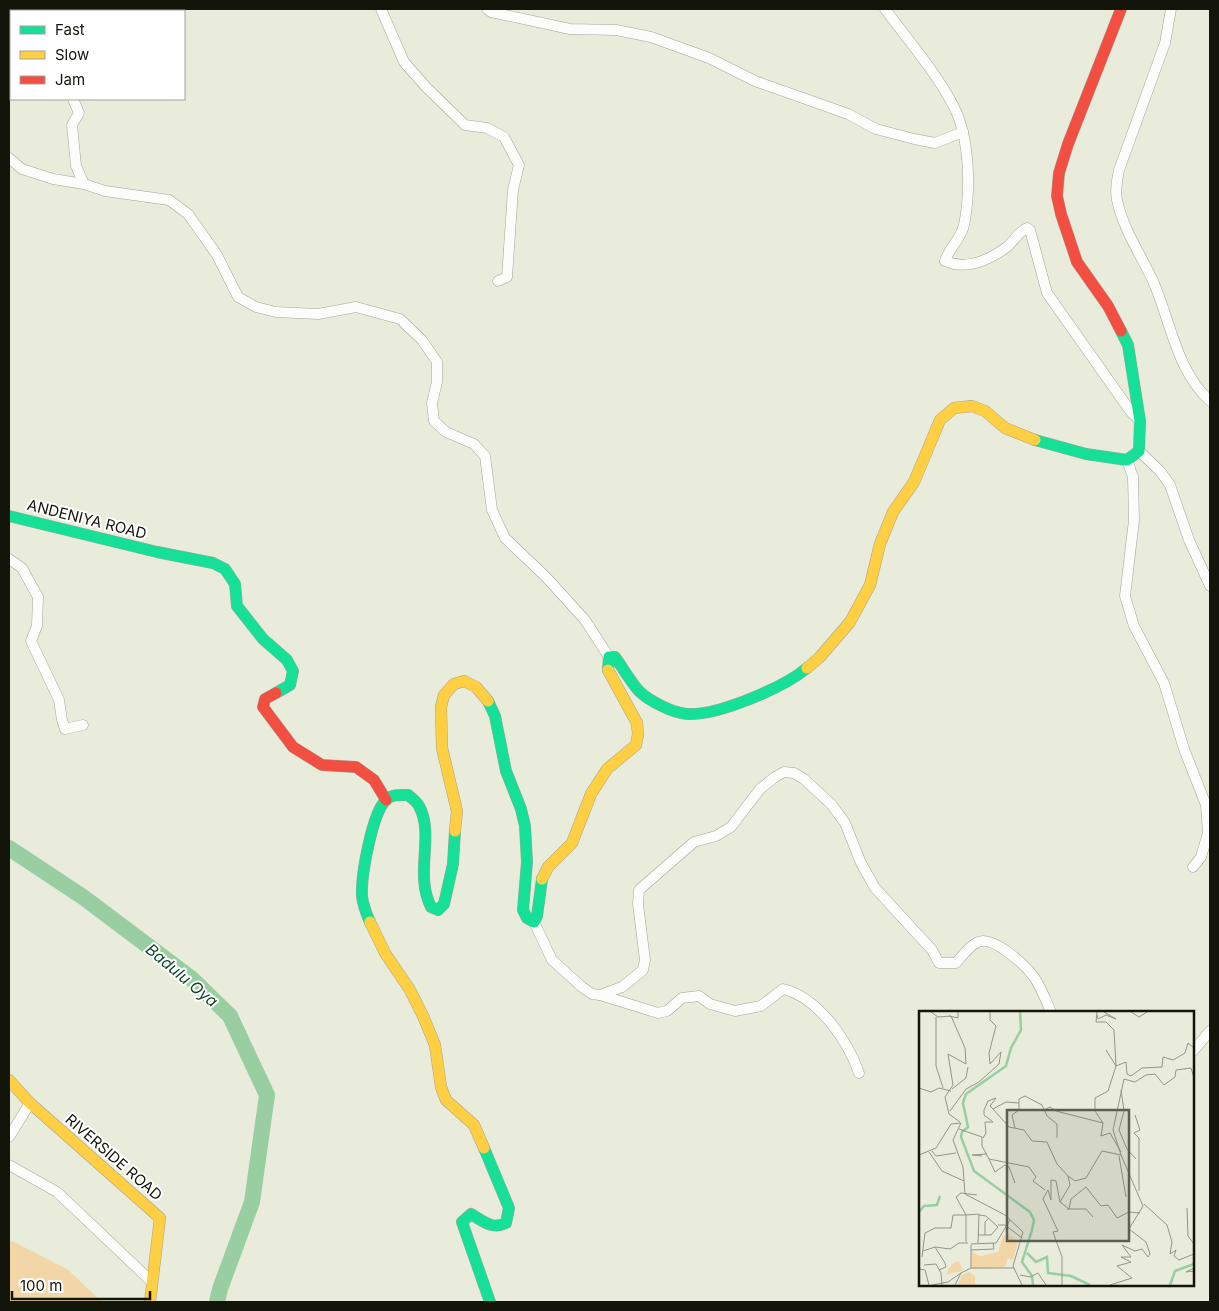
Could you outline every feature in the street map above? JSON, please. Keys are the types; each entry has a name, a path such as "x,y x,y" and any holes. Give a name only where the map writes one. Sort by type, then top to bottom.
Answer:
{"street":[{"path":"381,9 404,62 426,87 465,125 487,128 504,137 519,165 513,190 507,277 498,281"},
{"path":"487,9 491,12 570,29 616,30 652,37 709,58 755,81 848,114 876,129 914,139 935,143 963,132"},
{"path":"885,9 943,89 954,107 963,132 967,168 967,203 964,227 958,240 948,251 945,261 955,266 975,265 1008,246 1022,230 1027,228 1030,230 1047,293 1131,412 1140,421"},
{"path":"1121,9 1068,144 1059,173 1057,196 1077,262 1108,306 1128,345 1140,421 1139,451 1160,471 1170,485 1189,540 1210,586"},
{"path":"1171,9 1165,43 1119,170 1116,186 1117,200 1128,230 1153,282 1178,352 1198,389 1210,401"},
{"path":"73,100 79,113 72,126 76,166 84,184"},
{"path":"9,158 22,168 53,179 84,184 105,191 169,200 188,214 217,255 238,297 256,306 276,312 318,314 356,308 400,319 422,340 437,362 437,382 432,403 434,420 446,432 474,444 485,456 492,510 505,538 546,577 585,620 610,657 615,658 640,692 659,705 685,714 699,714 744,702 795,678 818,658 850,622 870,585 880,544 893,512 914,482 940,420 954,408 972,406 985,411 1005,428 1027,438 1086,454 1127,460 1139,451"},
{"path":"1127,460 1133,477 1134,520 1125,596 1134,626 1164,683 1184,749 1206,805 1208,833 1201,857 1194,866"},
{"name":"ANDENIYA ROAD","path":"9,516 157,552 213,563 224,569 235,584 237,606 262,639 287,660 293,670 290,685 265,699 262,707 293,747 322,765 356,767 374,780 386,800"},
{"path":"9,559 22,568 38,597 37,626 31,642 59,700 65,729 83,725"},
{"path":"534,922 537,916 541,882 548,867 572,843 591,794 607,769 636,745 638,734 636,724 608,671 610,657"},
{"path":"490,1302 462,1222 471,1214 492,1227 499,1227 506,1223 509,1208 474,1125 446,1100 441,1087 435,1046 423,1016 410,990 385,953 364,908 362,894 365,866 375,817 386,800 395,795 408,795 419,805 425,825 423,872 425,895 431,907 438,910 444,904 453,864 456,811 442,748 441,707 444,695 454,684 464,681 474,684 486,696 496,712 504,766 523,816 527,844 523,910 526,918 534,922 552,960 592,994 658,1013 667,1011 682,998 699,996 710,1004 735,1011 761,1006 783,989 794,992 823,1014 839,1033 853,1055 859,1073"},
{"path":"600,995 622,987 643,970 645,960 638,904 639,890 694,842 716,836 731,827 760,789 784,772 794,773 804,779 832,805 845,823 861,864 875,888 932,950 939,963 956,964 975,944 980,941 992,942 1009,954 1034,978 1050,1011"},
{"path":"1194,1050 1210,1031"},
{"name":"RIVERSIDE ROAD","path":"9,1080 30,1103 160,1218 150,1302"},
{"path":"9,1137 30,1103"},
{"path":"9,1165 57,1192 152,1282"}],"shaded area":[{"path":"12,1241 67,1269 102,1302 9,1302 9,1242"}],"waterway":[{"name":"Badulu Oya","path":"9,848 83,897 192,979 230,1016 267,1095 252,1202 217,1302"}],"traffic: fast":[{"path":"1035,440 1086,454 1127,460 1139,451 1140,421 1128,345 1121,331"},
{"path":"9,516 157,552 213,563 225,569 235,584 237,606 263,639 287,660 293,671 290,685 276,693"},
{"path":"608,670 609,657 615,657 643,695 668,709 687,714 732,706 782,684 807,668"},
{"path":"488,701 495,716 506,771 521,809 525,826 527,862 523,910 527,918 534,922 537,916 542,879"},
{"path":"370,922 362,900 363,874 368,845 376,818 386,800 393,796 408,795 419,806 425,829 424,881 426,894 431,907 438,910 444,904 453,864 455,831"},
{"path":"484,1148 509,1208 506,1223 496,1226 492,1225 471,1214 462,1222 490,1302"}],"traffic: slow":[{"path":"807,668 819,658 850,622 870,585 880,544 893,512 914,482 940,420 954,408 972,406 985,411 1005,428 1035,440"},
{"path":"542,879 548,867 572,843 591,794 607,769 636,745 637,723 608,670"},
{"path":"455,831 457,811 442,748 441,707 444,695 454,684 464,681 476,687 488,701"},
{"path":"370,922 385,953 410,990 423,1016 435,1045 441,1087 446,1100 474,1125 484,1148"},
{"path":"9,1080 30,1103 160,1218 150,1302"}],"traffic: jam":[{"path":"1121,9 1068,144 1059,173 1057,196 1077,262 1108,306 1121,331"},
{"path":"276,693 265,699 263,707 293,747 322,765 356,767 374,780 386,800"}]}
